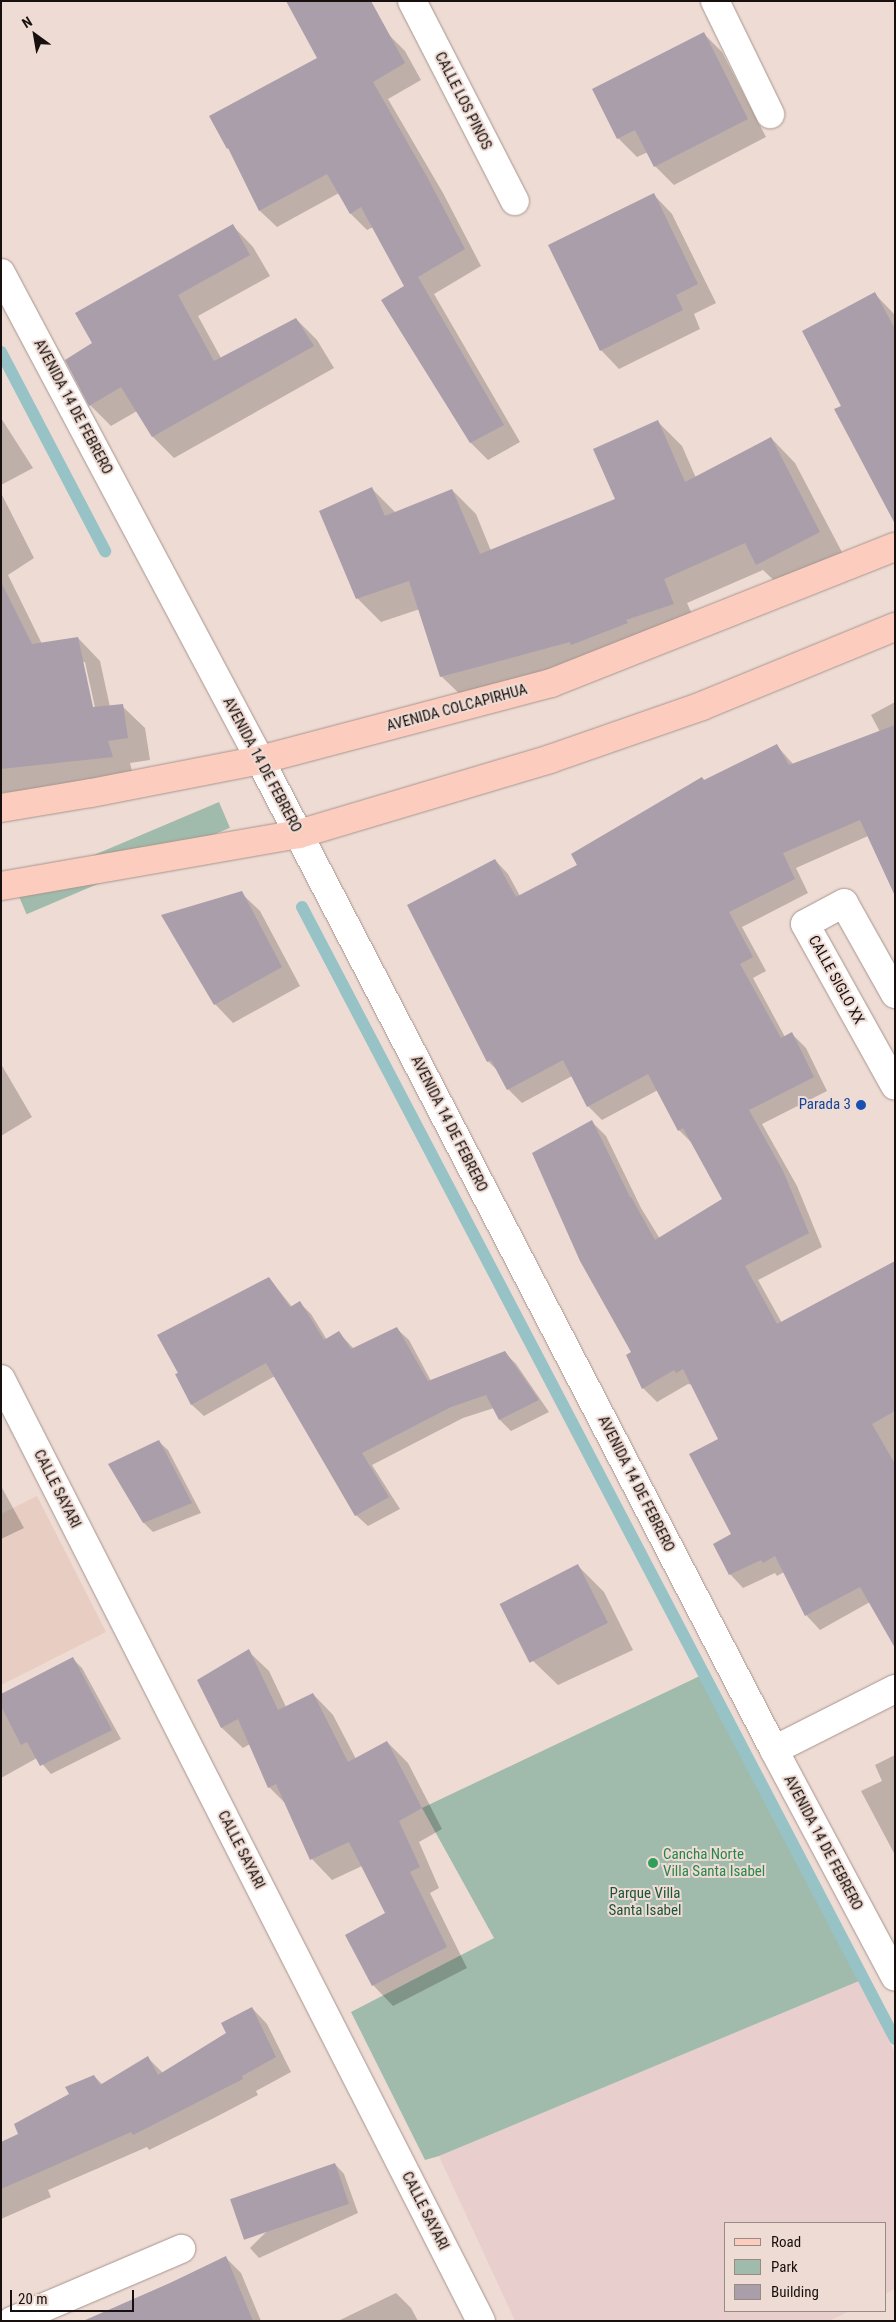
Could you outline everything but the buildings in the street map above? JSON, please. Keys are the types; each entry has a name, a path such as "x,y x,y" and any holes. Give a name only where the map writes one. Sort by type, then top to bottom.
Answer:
{"main road":[{"name":"AVENIDA COLCAPIRHUA","path":"1,808 91,793 260,760 551,684 895,547"},
{"path":"1,886 299,834 550,759 702,706 895,627"}],"street":[{"name":"CALLE LOS PINOS","path":"412,1 515,201"},
{"path":"715,1 770,114"},
{"name":"AVENIDA 14 DE FEBRERO","path":"1,273 299,834 774,1750 895,1977"},
{"name":"CALLE SIGLO XX","path":"895,994 844,903 805,924 895,1086"},
{"name":"CALLE SAYARI","path":"1,1379 481,2321"},
{"path":"774,1750 895,1689"},
{"path":"12,2321 180,2249"}],"shaded area":[{"path":"37,1496 106,1632 1,1685 1,1514"},
{"path":"859,1981 895,2053 895,2289 886,2294 886,2222 724,2222 724,2312 848,2312 829,2321 515,2321 439,2156"}],"green space":[{"path":"219,802 230,828 27,914 16,888"},
{"name":"Parque Villa Santa Isabel","path":"704,1674 859,1981 439,2156 425,2160 351,2012 494,1938 422,1808"}],"waterway":[{"path":"1,352 105,551"},
{"path":"302,907 895,2039"}],"place":[{"name":"Parada 3","path":"861,1105"},
{"name":"Cancha Norte Villa Santa Isabel","path":"653,1863"}]}
